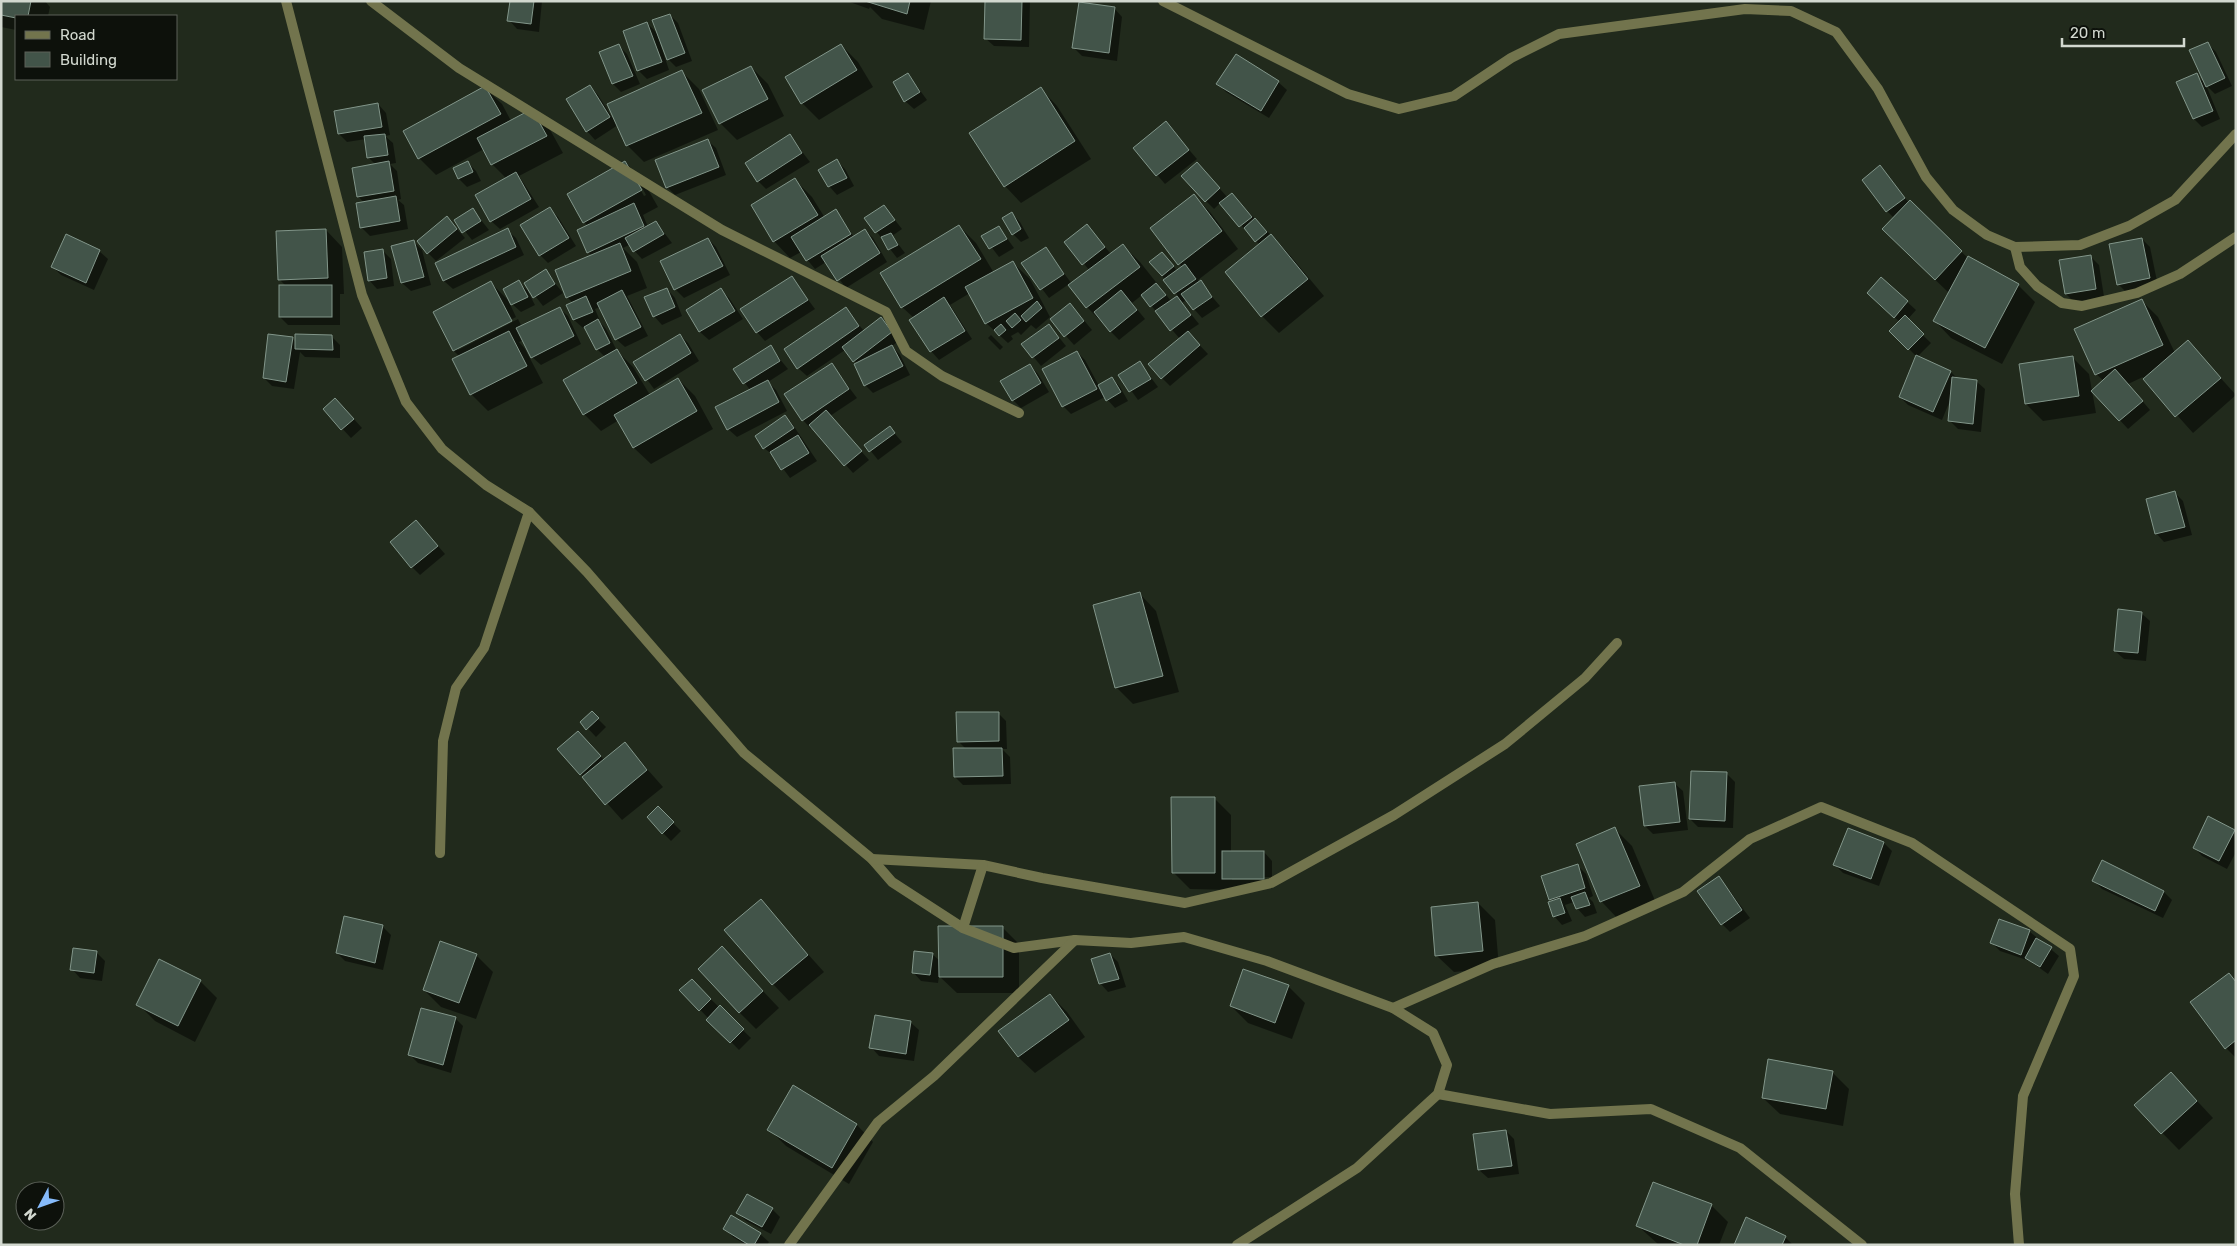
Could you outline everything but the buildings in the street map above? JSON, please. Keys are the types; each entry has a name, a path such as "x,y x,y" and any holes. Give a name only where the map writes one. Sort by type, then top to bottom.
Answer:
{"street":[{"path":"286,1 362,295 406,402 442,449 486,485 529,512 587,572 744,753 872,859 892,882 963,928 1014,948 1075,940 1131,943 1184,937 1267,960 1393,1008 1433,1033 1447,1065 1438,1094 1356,1168 1237,1245"},
{"path":"371,1 459,68 722,230 886,312 906,351 942,376 1019,413"},
{"path":"1162,1 1348,94 1399,108 1454,96 1511,58 1559,34 1745,9 1791,11 1836,32 1878,89 1926,177 1953,210 1987,235 2015,247 2080,245 2129,226 2175,200 2236,134"},
{"path":"2015,247 2020,267 2037,286 2062,303 2082,306 2137,293 2180,274 2236,237"},
{"path":"440,853 443,741 456,688 484,648 529,512"},
{"path":"872,859 983,865 1042,878 1185,903 1271,883 1394,815 1505,744 1585,678 1617,643"},
{"path":"1393,1008 1493,964 1585,936 1683,892 1750,839 1821,807 1912,843 2070,949 2074,976 2024,1096 2015,1194 2019,1245"},
{"path":"963,928 983,865"},
{"path":"789,1245 878,1122 934,1076 1075,940"},
{"path":"1438,1094 1550,1114 1651,1108 1740,1148 1862,1245"}]}
